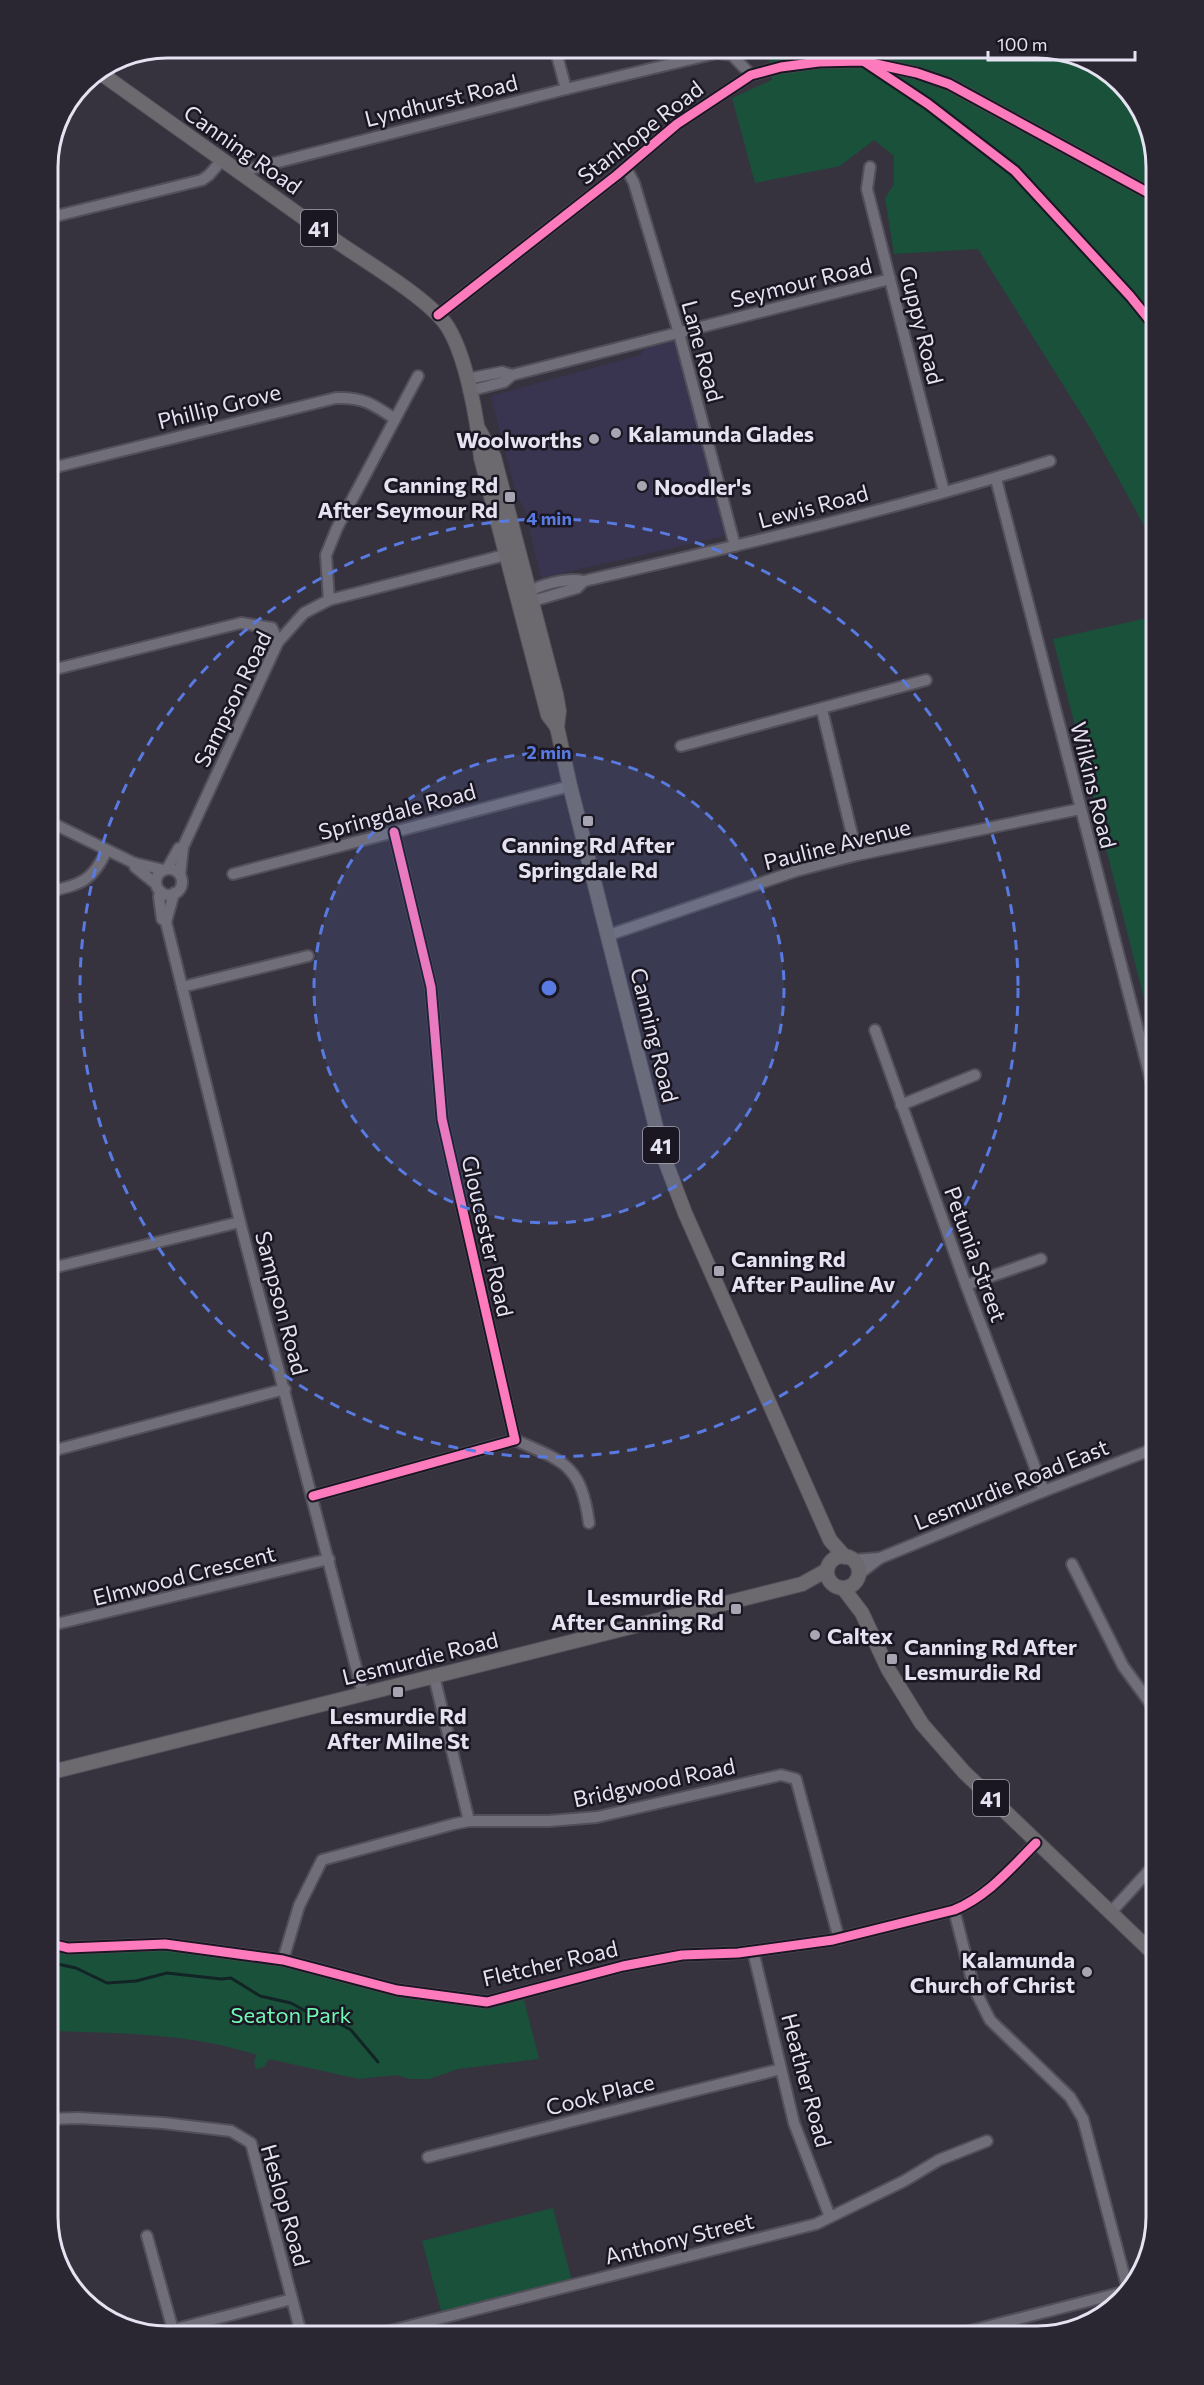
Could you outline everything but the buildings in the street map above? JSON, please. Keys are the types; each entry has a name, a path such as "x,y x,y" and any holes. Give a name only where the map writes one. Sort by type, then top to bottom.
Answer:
{"main road":[{"name":"Canning Road","path":"106,77 438,315 454,340 479,430 481,458 512,554 532,595 556,694 559,711 557,727 570,786 663,1155 674,1186 830,1540 833,1576"},
{"name":"Canning Road","path":"512,554 518,598 548,715 557,727"},
{"name":"Canning Road","path":"830,1540 849,1558"},
{"path":"849,1558 838,1557 833,1576 849,1586 858,1577"},
{"name":"41","path":"849,1558 858,1567 862,1613"},
{"name":"41","path":"833,1576 862,1613 888,1669 922,1724 964,1772 1146,1946"},
{"name":"Lesmurdie Road","path":"58,1770 833,1576"}],"street":[{"path":"558,59 566,89"},
{"name":"Lyndhurst Road","path":"239,172 692,59"},
{"name":"Lyndhurst Road","path":"736,59 751,75"},
{"name":"Stanhope Road","path":"438,315 626,168 677,124 751,75 781,67 819,62 862,61 918,73 949,84 1146,192"},
{"path":"59,215 202,180 222,160"},
{"name":"Guppy Road","path":"870,167 867,189 944,492"},
{"name":"Lane Road","path":"626,168 634,183 679,333 735,546"},
{"name":"Seymour Road","path":"468,385 504,382 512,375 890,279"},
{"path":"329,600 326,555 337,528 418,376"},
{"name":"Phillip Grove","path":"59,465 336,398 357,398 379,408 395,419"},
{"name":"Lewis Road","path":"518,598 575,579 584,581 735,546 996,478 1050,461"},
{"name":"Wilkins Road","path":"996,478 1146,1062"},
{"name":"Sampson Road","path":"180,875 183,847 278,642 304,613 329,600 512,554"},
{"path":"59,668 241,623 272,628 278,642"},
{"path":"681,746 822,710 926,680"},
{"path":"822,710 857,855"},
{"name":"Springdale Road","path":"233,874 570,786"},
{"name":"Pauline Avenue","path":"609,935 796,871 857,855 1080,809"},
{"path":"59,826 134,863 175,871 180,875 181,884 174,893 169,894 158,888 135,867 134,863"},
{"name":"Gloucester Road","path":"394,832 430,987 442,1119 515,1440"},
{"name":"Sampson Road","path":"165,870 179,848 183,847"},
{"path":"59,889 85,882 97,869 107,850"},
{"path":"158,888 157,876 165,870"},
{"name":"Sampson Road","path":"158,888 162,919 166,922"},
{"name":"Sampson Road","path":"174,893 166,922 240,1222 363,1694"},
{"path":"182,987 308,956"},
{"name":"Petunia Street","path":"874,1030 966,1285 1044,1491"},
{"path":"901,1105 975,1075"},
{"path":"58,1266 240,1222"},
{"path":"966,1285 1041,1259"},
{"path":"58,1449 285,1389"},
{"path":"313,1496 515,1440 559,1460 576,1476 586,1505 589,1523"},
{"name":"Lesmurdie Road East","path":"858,1577 880,1558 1146,1452"},
{"name":"Lesmurdie Road East","path":"849,1558 880,1558"},
{"name":"Elmwood Crescent","path":"58,1624 329,1559"},
{"path":"1072,1564 1123,1666 1146,1697"},
{"path":"434,1676 469,1821"},
{"name":"Bridgwood Road","path":"283,1960 299,1906 322,1860 434,1828 469,1821 571,1820 614,1813 781,1775 796,1779 839,1939"},
{"name":"Fletcher Road","path":"58,1946 68,1948 165,1944 283,1960 397,1990 487,2002 632,1964 682,1954 753,1950 839,1939 954,1910 972,1903 986,1892 1036,1843"},
{"path":"1111,1912 1146,1874"},
{"path":"954,1910 974,1988 990,2020 1070,2097 1083,2119 1125,2280"},
{"name":"Heather Road","path":"753,1950 794,2123 830,2217"},
{"name":"Cook Place","path":"428,2157 781,2069"},
{"name":"Heslop Road","path":"58,2119 163,2123 231,2130 251,2143 299,2326"},
{"name":"Anthony Street","path":"410,2326 816,2224 904,2181 946,2156 987,2141"},
{"path":"147,2236 172,2326"},
{"path":"989,2326 1115,2293"},
{"path":"189,2326 292,2300"}],"shaded area":[{"path":"675,338 725,536 541,578 525,511 516,494 491,396 640,355 647,346"}],"green space":[{"path":"769,59 1044,59 1065,62 1078,67 1091,73 1114,90 1131,113 1140,132 1146,167 1146,529 1092,431 978,249 894,254 885,198 894,184 894,156 874,140 840,166 755,183 732,98 772,80"},
{"path":"1146,618 1146,1006 1053,639"},
{"name":"Seaton Park","path":"58,1943 165,1944 283,1960 397,1990 487,2002 522,1992 539,2059 458,2069 429,2079 410,2079 396,2075 359,2079 269,2059 264,2067 256,2069 254,2061 257,2055 205,2042 101,2032 58,2031"},
{"path":"553,2208 573,2285 443,2318 422,2241"}],"waterway":[{"path":"58,1964 76,1968 107,1983 136,1981 167,1973 231,1978 260,1996 291,2003 351,2030 378,2062"}],"cycle path":[{"path":"860,59 928,104 1015,171 1146,316"},
{"path":"438,315 617,175 677,124 751,75 781,67 819,62 862,61 917,73 949,84 1146,192"},
{"path":"313,1496 515,1440 442,1119 431,987 394,832"},
{"path":"58,1946 68,1948 165,1944 283,1960 397,1990 487,2002 623,1966 682,1955 738,1953 833,1940 954,1910 988,1889 1036,1843"}],"place":[{"name":"Kalamunda Glades","path":"616,433"},
{"name":"Woolworths","path":"594,439"},
{"name":"Noodler's","path":"642,486"},
{"name":"Canning Rd After Seymour Rd","path":"510,497"},
{"name":"Canning Rd After Springdale Rd","path":"588,821"},
{"name":"Canning Rd After Pauline Av","path":"719,1271"},
{"name":"Lesmurdie Rd After Canning Rd","path":"736,1609"},
{"name":"Caltex","path":"815,1635"},
{"name":"Canning Rd After Lesmurdie Rd","path":"892,1659"},
{"name":"Lesmurdie Rd After Milne St","path":"398,1692"},
{"name":"Kalamunda Church of Christ","path":"1087,1972"}]}
